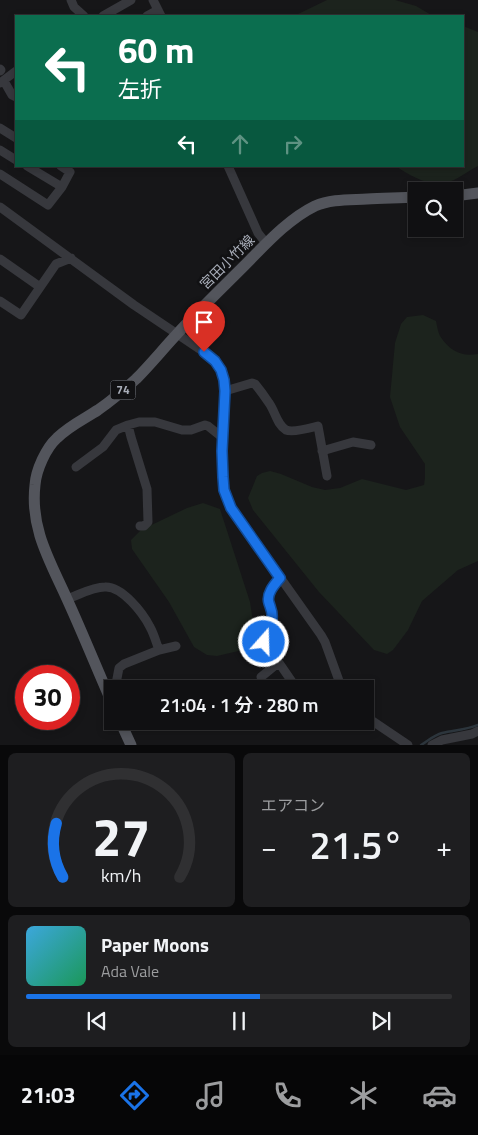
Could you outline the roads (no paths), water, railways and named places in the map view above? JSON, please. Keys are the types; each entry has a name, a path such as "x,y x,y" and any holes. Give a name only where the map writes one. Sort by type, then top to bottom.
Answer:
{"main road":[{"path":"463,195 478,193"},
{"name":"宮田小竹線","path":"104,683 46,554 35,521 33,501 35,482 38,468 48,451 56,439 70,427 98,410 135,380 266,243 300,215 325,202 408,198"},
{"path":"124,730 131,745"}],"street":[{"path":"71,0 74,7 83,15"},
{"path":"105,15 131,0"},
{"path":"153,0 160,13"},
{"path":"15,72 2,82 15,96"},
{"path":"0,128 15,137"},
{"path":"0,150 15,159"},
{"path":"29,167 62,187"},
{"path":"0,174 48,205 62,187 70,172 62,167"},
{"path":"228,167 258,233 266,243"},
{"path":"0,207 134,305 215,361 221,370 225,391 223,438 224,490 231,508 325,642 339,680"},
{"path":"0,301 20,315 56,264 71,258"},
{"path":"0,259 40,287"},
{"path":"225,391 252,383 255,384 284,428 294,430 318,426 327,476"},
{"path":"76,467 103,447 116,430 139,422 155,422 182,430 191,430 205,425 223,438"},
{"path":"128,425 147,489 148,522 144,526 140,526"},
{"path":"322,451 353,442 371,445"},
{"path":"280,578 269,593 268,600 272,612 272,620 263,637 264,642 290,680"},
{"path":"67,599 97,588 115,588 138,609 150,627 159,650"},
{"path":"117,680 119,668 124,664 159,650 176,646"},
{"path":"261,677 278,663"},
{"path":"374,722 408,745"},
{"path":"432,745 442,740 478,731"}],"waterway":[{"path":"421,745 439,734 478,725"}]}
